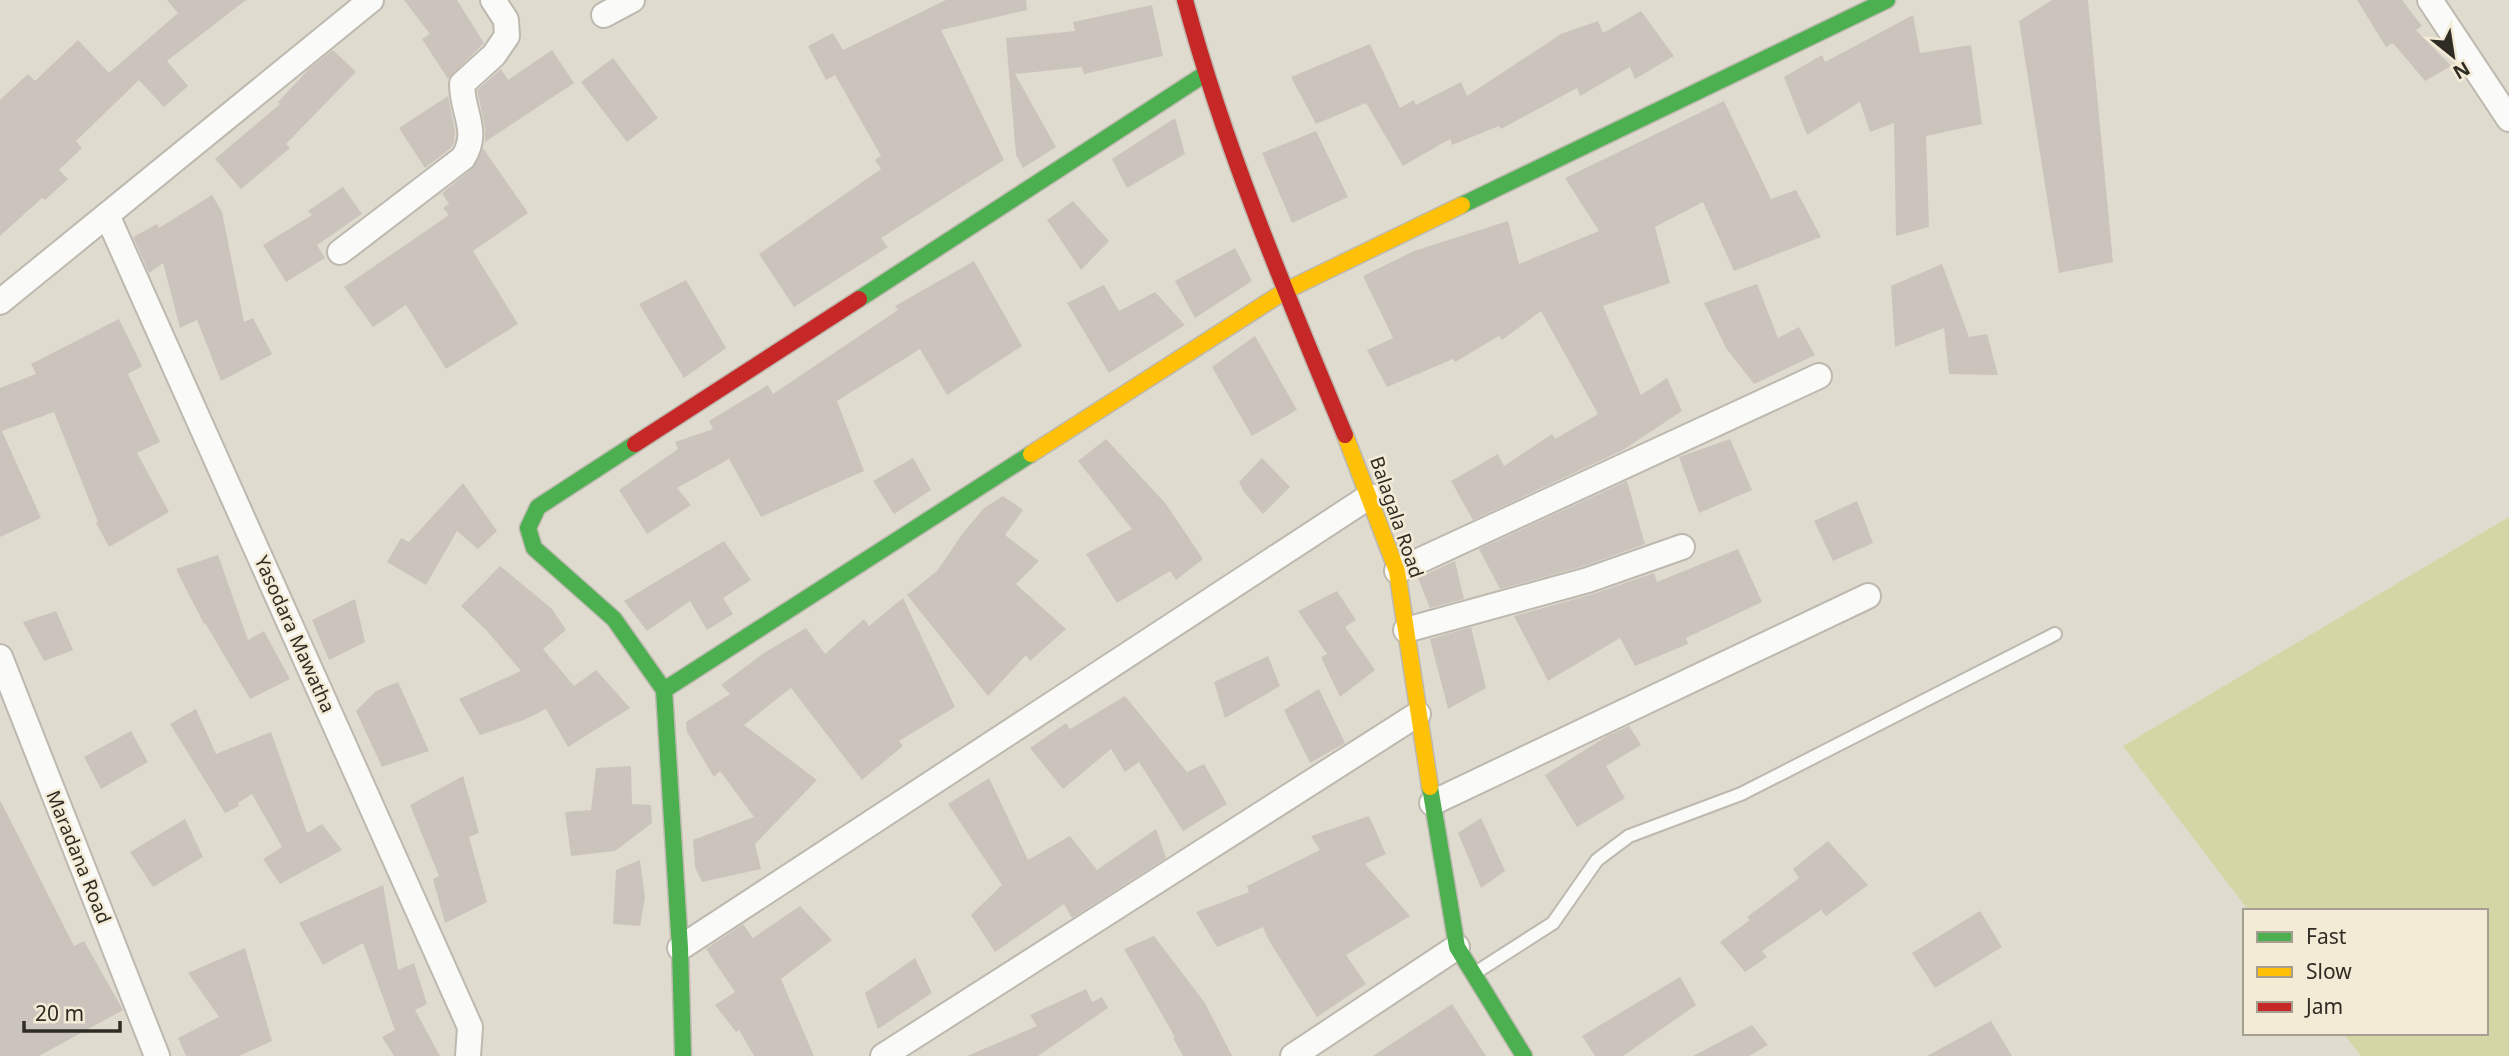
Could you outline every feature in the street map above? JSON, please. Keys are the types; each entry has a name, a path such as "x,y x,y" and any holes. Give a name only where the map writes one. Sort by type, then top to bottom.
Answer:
{"street":[{"path":"0,302 371,0"},
{"path":"340,252 463,158 471,145 471,125 462,99 462,84 494,55 507,36 506,20 493,0"},
{"path":"604,15 632,0"},
{"name":"Balagala Road","path":"1185,0 1205,74 1285,291 1370,496 1398,571 1418,715 1457,947 1524,1056"},
{"path":"664,691 1285,291 1887,0"},
{"path":"2430,0 2509,119"},
{"path":"683,1056 680,947 664,691 614,619 534,548 528,528 538,507 1205,74"},
{"name":"Yasodara Mawatha","path":"107,215 470,1027 468,1056"},
{"path":"1398,571 1819,376"},
{"path":"680,947 1370,496"},
{"path":"1406,629 1588,580 1682,547"},
{"path":"1432,803 1868,596"},
{"name":"Maradana Road","path":"0,657 158,1056"},
{"path":"883,1056 1418,715"},
{"path":"1293,1056 1457,947"}],"lane":[{"path":"1474,973 1553,923 1597,860 1629,836 1741,794 2054,634"}],"green space":[{"path":"2509,517 2509,1056 2361,1056 2345,1035 2488,1035 2488,909 2247,909 2123,746"}],"building":[{"path":"167,0 246,0 167,61 188,86 164,107 139,80 76,141 82,148 59,170 68,179 45,200 42,198 0,236 0,100 28,74 35,81 78,40 109,73 178,13"},
{"path":"404,0 457,0 484,43 448,79 422,39 430,34"},
{"path":"946,0 1026,0 1027,10 941,30 1004,160 881,238 888,247 794,307 759,254 881,169 875,160 881,156 835,75 826,80 808,46 833,33 843,50"},
{"path":"2052,0 2088,0 2113,262 2059,273 2019,21"},
{"path":"2357,0 2402,0 2422,26 2416,30 2451,66 2425,81 2393,43 2386,47"},
{"path":"1152,5 1163,56 1084,74 1082,67 1015,74 1056,147 1023,168 1016,155 1006,38 1075,31 1073,22"},
{"path":"1641,11 1674,56 1635,79 1630,67 1580,96 1577,88 1501,129 1499,126 1452,145 1450,139 1403,166 1366,103 1316,124 1291,77 1370,44 1400,108 1414,100 1416,105 1461,82 1467,96 1561,34 1598,21 1603,33"},
{"path":"1913,15 1920,53 1971,45 1982,124 1926,136 1929,227 1896,236 1894,123 1870,132 1860,102 1807,135 1784,77 1822,55 1825,62"},
{"path":"333,50 356,72 286,144 290,148 241,189 215,159 280,104 278,102 309,69"},
{"path":"552,50 574,83 485,142 485,128 477,90 501,69 508,80"},
{"path":"613,58 658,118 627,142 581,82"},
{"path":"448,96 455,131 454,143 425,168 399,128"},
{"path":"1724,101 1771,199 1796,190 1821,237 1734,271 1703,202 1655,227 1670,283 1603,306 1641,395 1667,378 1682,411 1623,450 1473,520 1451,481 1498,454 1504,466 1552,434 1555,439 1598,414 1541,311 1502,340 1499,336 1455,362 1453,359 1387,387 1367,350 1393,338 1363,276 1414,251 1508,221 1519,264 1599,231 1565,178"},
{"path":"1175,118 1185,154 1127,188 1112,159"},
{"path":"1316,131 1348,197 1292,223 1262,153"},
{"path":"483,148 528,213 473,251 518,324 446,369 406,305 373,327 344,287 449,215 443,208 449,204 442,193 472,169"},
{"path":"343,187 362,214 317,245 325,258 286,282 263,245 312,215 308,211"},
{"path":"212,195 222,212 244,322 253,318 272,354 221,381 197,320 180,328 163,263 149,273 133,237 157,224 159,228"},
{"path":"1073,201 1109,241 1081,270 1047,220"},
{"path":"1235,248 1252,281 1195,318 1175,281"},
{"path":"974,261 1022,346 947,395 920,349 837,401 864,471 761,517 729,459 677,488 691,505 647,534 619,490 678,449 675,442 713,429 709,421 768,385 773,394 898,310 895,306"},
{"path":"1942,264 1969,337 1987,334 1998,375 1949,374 1944,328 1895,347 1891,286"},
{"path":"686,280 726,348 684,378 639,304"},
{"path":"1757,284 1778,338 1799,327 1815,355 1754,384 1726,348 1704,303"},
{"path":"1104,285 1119,311 1155,292 1185,325 1109,373 1067,303"},
{"path":"119,319 142,366 128,374 160,442 137,453 169,512 109,547 96,523 98,522 54,412 2,431 41,518 0,537 0,388 36,374 31,364"},
{"path":"1255,336 1297,410 1252,436 1212,367"},
{"path":"1106,439 1166,504 1203,559 1176,580 1170,571 1117,603 1086,554 1132,529 1078,461"},
{"path":"1730,439 1752,490 1699,513 1679,457"},
{"path":"913,458 931,490 894,514 873,481"},
{"path":"1262,458 1290,487 1263,514 1239,482"},
{"path":"1627,481 1645,544 1584,566 1500,589 1479,549"},
{"path":"463,483 497,531 478,549 457,531 426,585 387,562 401,538 409,542"},
{"path":"1003,496 1023,510 1005,535 1039,561 1016,584 1066,629 1030,661 1026,655 988,696 907,595 937,571 984,508"},
{"path":"1857,501 1873,543 1833,561 1814,521"},
{"path":"724,541 751,580 723,598 733,614 707,630 690,601 647,631 624,601"},
{"path":"1738,549 1762,602 1686,638 1688,644 1635,666 1620,638 1548,681 1514,616 1593,594 1654,573 1657,582"},
{"path":"218,555 248,640 264,631 290,679 250,699 204,624 176,569"},
{"path":"1455,561 1464,599 1430,608 1418,578"},
{"path":"500,566 552,609 566,630 543,649 574,686 596,670 630,708 568,747 546,709 524,720 480,735 459,699 521,671 461,606"},
{"path":"1337,591 1356,620 1345,627 1375,670 1340,697 1321,657 1327,654 1298,611"},
{"path":"903,598 955,707 899,741 903,746 862,780 791,688 744,725 817,780 755,844 761,869 702,882 695,867 693,840 754,817 720,771 714,777 687,732 686,722 730,694 721,685 764,653 806,628 825,654 864,619 869,626"},
{"path":"355,599 365,642 329,660 312,620"},
{"path":"56,611 73,650 44,661 23,622"},
{"path":"1471,627 1486,688 1448,709 1430,639"},
{"path":"1268,656 1280,686 1225,718 1214,682"},
{"path":"398,682 429,751 382,767 356,711 376,691"},
{"path":"1319,689 1345,743 1310,763 1284,710"},
{"path":"1125,696 1187,772 1204,764 1227,804 1183,831 1139,762 1125,772 1111,749 1063,789 1030,748 1066,723 1070,729"},
{"path":"196,709 216,754 271,732 307,833 322,824 342,850 280,884 263,859 282,847 252,794 238,803 239,806 225,813 170,724"},
{"path":"1629,726 1641,745 1606,766 1625,798 1577,827 1545,775 1607,736"},
{"path":"131,731 148,762 101,789 84,757"},
{"path":"631,766 632,804 651,805 652,823 615,851 571,856 565,812 591,810 596,768"},
{"path":"463,776 479,833 469,837 487,902 445,923 433,879 439,876 410,805"},
{"path":"989,778 1028,860 1070,836 1097,870 1156,829 1166,858 1072,918 1064,904 995,952 971,915 1002,885 948,804"},
{"path":"0,800 74,946 84,941 123,1010 39,1056 0,1056"},
{"path":"1369,816 1386,854 1365,864 1410,916 1346,955 1366,984 1317,1017 1263,927 1217,947 1196,912 1249,892 1247,886 1320,850 1311,836"},
{"path":"1481,818 1505,871 1481,888 1458,833"},
{"path":"185,819 203,857 153,887 130,852"},
{"path":"1828,841 1868,885 1826,916 1821,910 1762,951 1767,957 1745,972 1720,942 1750,920 1747,917 1799,878 1793,869"},
{"path":"640,860 645,897 640,926 613,924 616,870"},
{"path":"383,885 398,970 414,963 427,1004 415,1010 440,1056 394,1056 382,1037 395,1030 363,943 323,965 299,923"},
{"path":"800,906 832,940 781,979 814,1056 754,1056 739,1030 736,1032 715,1005 735,992 706,949 743,924 753,938"},
{"path":"1980,911 2002,947 1935,988 1912,953"},
{"path":"1154,936 1205,1003 1232,1056 1183,1056 1173,1038 1175,1037 1124,949"},
{"path":"245,948 272,1041 239,1056 186,1056 178,1038 219,1017 188,973"},
{"path":"915,958 932,993 878,1029 865,993"},
{"path":"1680,977 1696,1005 1623,1056 1595,1056 1582,1036"},
{"path":"1086,989 1092,1002 1102,997 1108,1008 1038,1056 967,1056 1037,1026 1030,1015"},
{"path":"1452,1004 1486,1056 1373,1056"},
{"path":"1991,1021 2012,1056 1927,1056"},
{"path":"1752,1025 1768,1045 1749,1056 1693,1056"}],"traffic: fast":[{"path":"1462,205 1887,0"},
{"path":"859,299 1205,74"},
{"path":"635,444 538,507 528,528 534,548 614,619 664,690 680,948 683,1056"},
{"path":"664,690 1031,454"},
{"path":"1430,787 1457,947 1524,1056"}],"traffic: slow":[{"path":"1031,454 1285,291 1462,205"},
{"path":"1345,435 1397,571 1430,787"}],"traffic: jam":[{"path":"1185,0 1238,166 1345,435"},
{"path":"635,444 859,299"}]}
